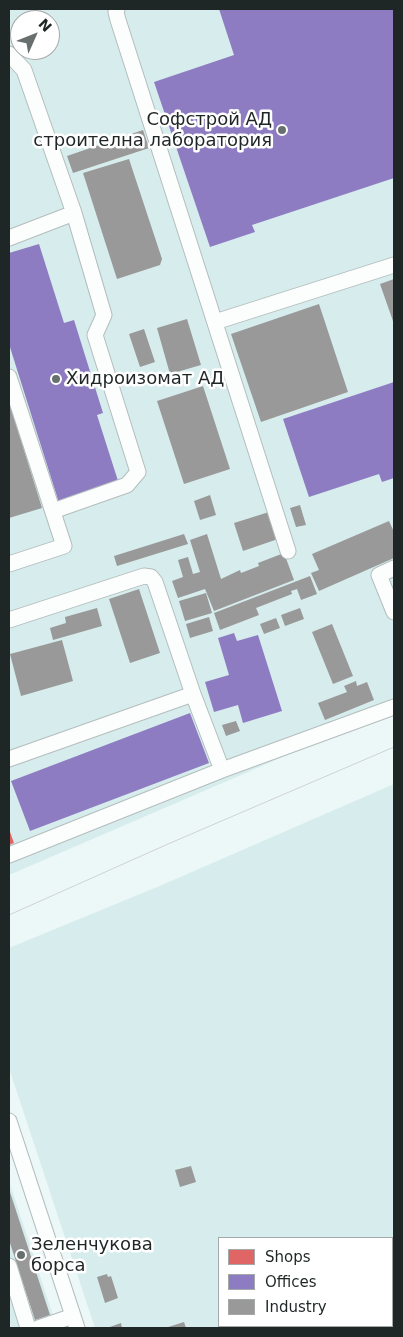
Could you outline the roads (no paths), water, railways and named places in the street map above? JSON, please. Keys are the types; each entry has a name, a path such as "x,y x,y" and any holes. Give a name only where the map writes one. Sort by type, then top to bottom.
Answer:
{"street":[{"path":"117,9 118,20 288,551"},
{"path":"9,54 24,70 74,213 104,315 95,335 138,472 127,485 53,511"},
{"path":"9,238 74,213"},
{"path":"215,322 394,265"},
{"path":"9,377 64,546 9,564"},
{"path":"394,568 379,575 394,612"},
{"path":"9,620 144,576 151,576 156,582 193,694 222,770"},
{"path":"9,759 193,694"},
{"path":"9,855 222,770 394,707"},
{"path":"9,1120 75,1322 38,1328"},
{"path":"9,1266 28,1328"}],"tram line":[{"path":"9,915 394,747"}],"place":[{"name":"Софстрой АД строителна лаборатория","path":"282,130"},
{"name":"Хидроизомат АД","path":"56,379"},
{"name":"Зеленчукова борса","path":"21,1255"}]}
